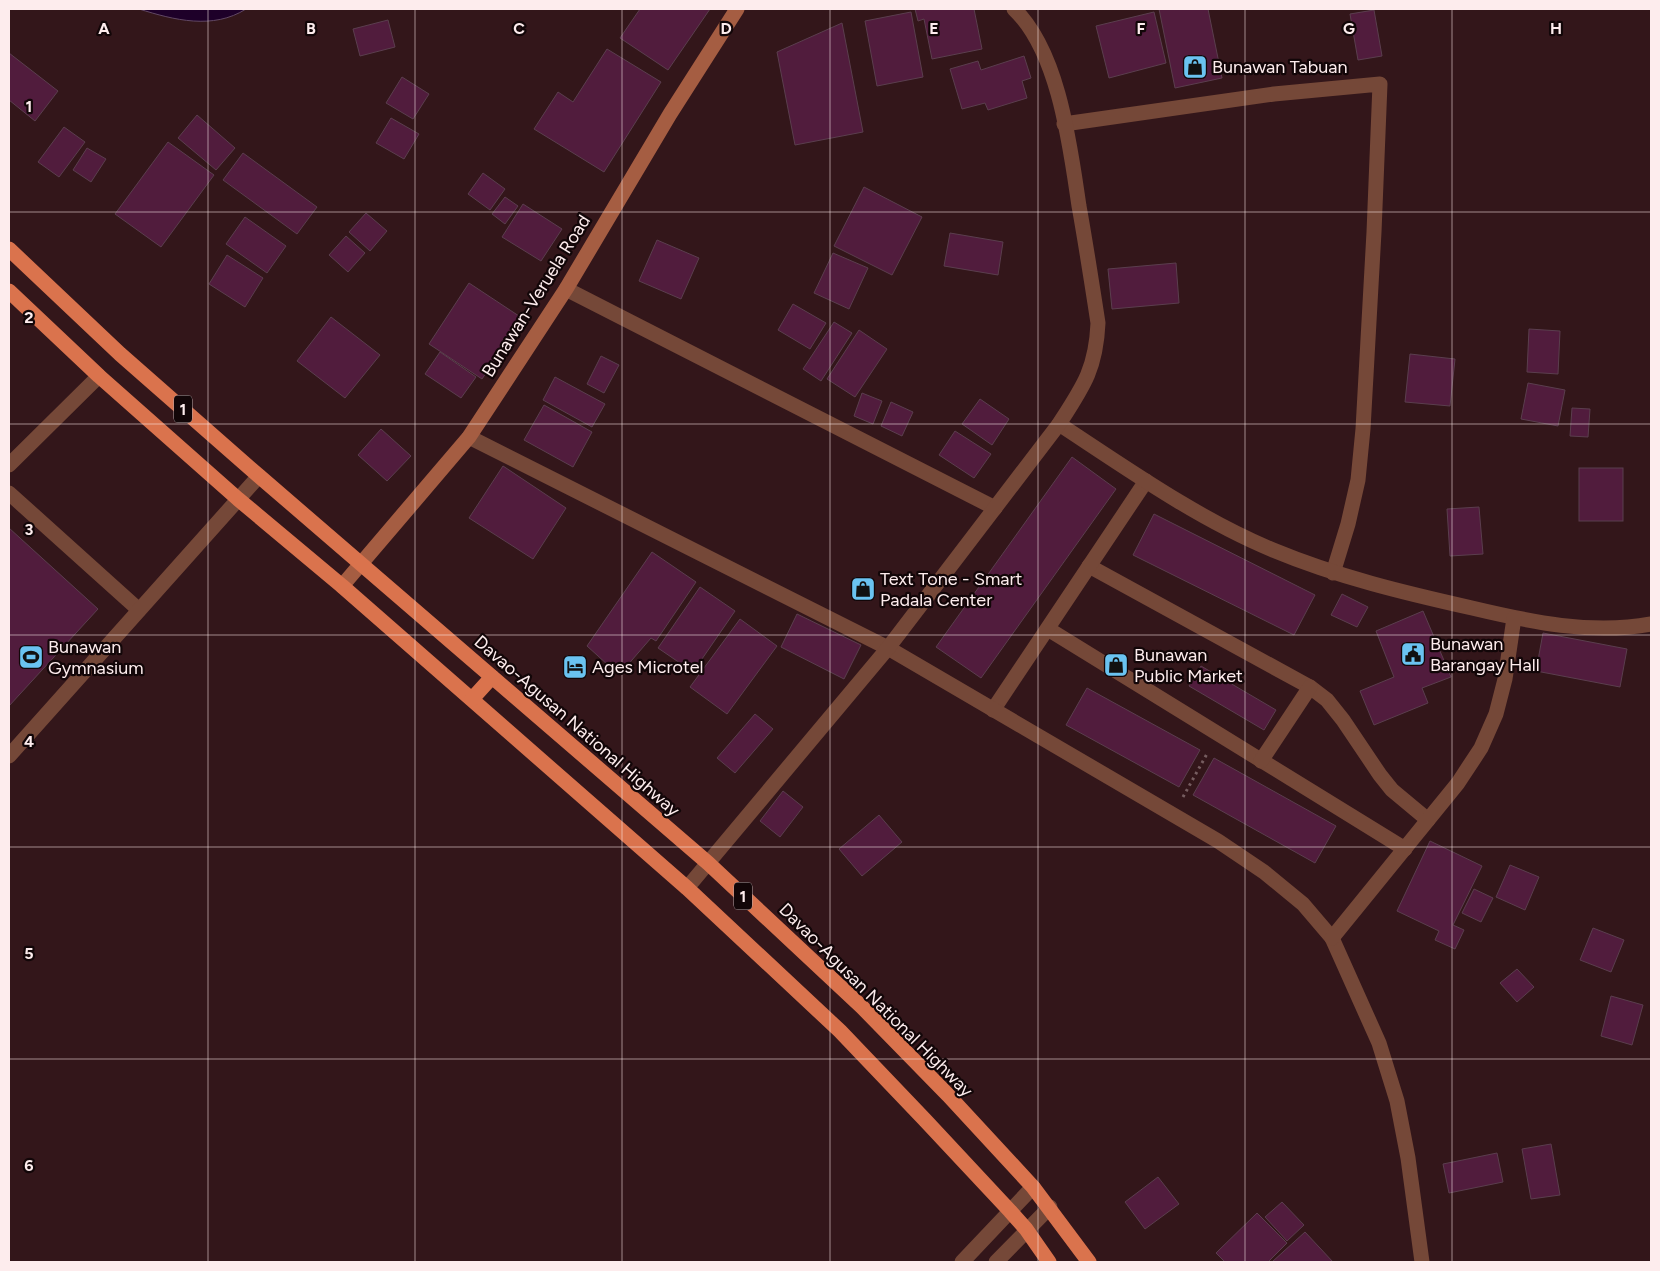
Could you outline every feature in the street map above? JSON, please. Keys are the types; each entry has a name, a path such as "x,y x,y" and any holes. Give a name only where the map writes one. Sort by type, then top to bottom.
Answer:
{"highway":[{"name":"Davao-Agusan National Highway","path":"9,249 120,354 708,863 862,1007 948,1095 1033,1187 1050,1207 1089,1262"},
{"name":"1","path":"9,291 99,376 238,499 342,586 687,888 840,1031 1010,1211 1050,1262"},
{"path":"472,699 492,677"}],"main road":[{"name":"Bunawan-Veruela Road","path":"342,586 469,436 566,289 670,114 738,9"}],"street":[{"path":"687,888 888,648 1058,424 1084,386 1092,366 1097,346 1098,323 1064,124 1053,74 1039,42 1021,15 1014,9"},
{"path":"1064,124 1274,94 1380,84 1363,429 1358,480 1334,573"},
{"path":"566,289 995,508"},
{"path":"9,465 99,376"},
{"path":"1058,424 1146,481 1206,516 1272,549 1334,573 1419,596 1514,618 1554,625 1600,629 1630,628 1651,624"},
{"path":"469,436 888,648 1173,814 1264,872 1303,904 1332,938 1380,1043 1397,1101 1408,1158 1422,1262"},
{"path":"9,756 259,476"},
{"path":"993,710 1146,481"},
{"path":"9,492 139,610"},
{"path":"1089,566 1310,686 1327,700 1343,720 1380,776 1392,790 1428,820"},
{"path":"1332,938 1458,783 1481,748 1496,714 1514,618"},
{"path":"1048,630 1405,849"},
{"path":"1261,761 1310,686"},
{"path":"962,1262 1033,1187"},
{"path":"996,1262 1026,1229 1050,1207"}],"path":[{"path":"1173,814 1218,734"}],"shaded area":[{"path":"139,9 246,9 220,19 193,21 166,17"}],"building":[{"path":"640,9 710,9 668,70 620,38"},
{"path":"915,9 974,9 982,49 932,59 924,19 918,21"},
{"path":"1159,9 1208,9 1222,78 1175,88"},
{"path":"1374,10 1382,56 1358,60 1350,14"},
{"path":"911,12 923,77 877,86 865,21"},
{"path":"1154,12 1166,63 1109,78 1096,26"},
{"path":"388,20 395,47 360,56 353,29"},
{"path":"842,23 863,132 795,145 777,52"},
{"path":"607,49 661,82 604,172 534,129 558,92 573,102"},
{"path":"9,53 58,91 35,121 9,100"},
{"path":"1024,56 1031,78 1022,81 1027,98 988,110 985,103 962,109 950,69 978,61 981,70"},
{"path":"402,77 429,94 413,119 386,103"},
{"path":"197,115 235,148 216,170 178,138"},
{"path":"391,118 419,134 404,159 376,143"},
{"path":"64,127 85,142 59,177 38,162"},
{"path":"168,142 214,175 161,247 115,214"},
{"path":"87,148 106,159 91,182 73,170"},
{"path":"243,153 317,207 297,234 223,180"},
{"path":"483,173 505,189 490,210 468,194"},
{"path":"864,187 922,217 892,275 834,246"},
{"path":"505,197 518,206 505,224 492,214"},
{"path":"523,204 562,229 541,261 502,237"},
{"path":"366,213 387,231 370,251 349,232"},
{"path":"245,217 286,246 267,273 226,244"},
{"path":"950,233 1003,242 998,275 944,266"},
{"path":"346,236 365,253 348,272 329,255"},
{"path":"657,240 699,258 681,299 639,281"},
{"path":"833,253 868,268 849,309 814,293"},
{"path":"227,255 263,278 245,307 209,284"},
{"path":"1176,263 1179,303 1112,309 1108,269"},
{"path":"469,283 522,318 482,379 429,344"},
{"path":"793,304 826,323 810,349 778,330"},
{"path":"331,317 380,355 345,398 297,361"},
{"path":"834,322 852,333 821,381 803,369"},
{"path":"1529,329 1560,331 1558,374 1527,372"},
{"path":"859,330 887,349 855,397 827,379"},
{"path":"440,352 476,377 461,398 425,374"},
{"path":"1410,354 1455,359 1450,406 1405,402"},
{"path":"601,356 619,365 604,393 587,384"},
{"path":"555,377 605,404 592,427 543,400"},
{"path":"1528,383 1565,390 1558,426 1521,419"},
{"path":"862,393 882,401 873,424 854,416"},
{"path":"980,399 1009,419 992,445 962,424"},
{"path":"891,402 913,412 902,436 881,426"},
{"path":"544,405 592,432 573,467 524,440"},
{"path":"1572,408 1590,409 1588,437 1570,436"},
{"path":"381,429 411,456 387,481 358,455"},
{"path":"955,431 991,454 974,478 939,455"},
{"path":"1072,457 1116,489 981,678 936,647"},
{"path":"503,466 566,508 533,559 469,518"},
{"path":"1579,468 1623,468 1623,521 1579,521"},
{"path":"1479,507 1483,554 1450,556 1447,509"},
{"path":"1154,514 1315,595 1294,635 1133,555"},
{"name":"Bunawan Gymnasium","path":"9,528 98,609 9,706"},
{"path":"652,552 696,582 656,641 651,638 619,675 587,646"},
{"path":"700,587 735,611 693,672 658,648"},
{"path":"1342,594 1368,607 1357,627 1331,615"},
{"name":"Bunawan Barangay Hall","path":"1423,611 1451,677 1422,688 1428,703 1374,725 1360,691 1394,677 1376,631"},
{"path":"797,614 861,645 844,679 781,647"},
{"path":"740,619 777,646 727,714 690,687"},
{"path":"1543,633 1627,649 1620,687 1536,671"},
{"path":"1201,666 1276,710 1264,730 1189,686"},
{"path":"1087,688 1200,750 1179,787 1066,725"},
{"path":"755,714 773,729 735,773 717,758"},
{"path":"1214,758 1336,826 1315,863 1193,795"},
{"path":"783,791 803,807 780,837 760,821"},
{"path":"879,815 902,842 862,876 839,849"},
{"path":"1430,841 1482,866 1453,925 1464,930 1455,949 1435,940 1439,931 1397,911"},
{"path":"1510,865 1539,877 1525,910 1496,897"},
{"path":"1474,889 1493,898 1481,922 1462,913"},
{"path":"1593,928 1624,940 1611,972 1580,960"},
{"path":"1517,969 1534,987 1517,1002 1500,983"},
{"path":"1611,996 1643,1005 1632,1045 1601,1036"},
{"path":"1551,1144 1560,1195 1531,1199 1522,1149"},
{"path":"1497,1153 1503,1182 1449,1193 1443,1164"},
{"path":"1158,1177 1179,1204 1145,1229 1125,1202"},
{"path":"1282,1202 1304,1225 1287,1241 1265,1217"},
{"path":"1257,1213 1287,1243 1268,1262 1225,1262 1216,1253"},
{"path":"1305,1232 1333,1262 1272,1262"}],"place":[{"name":"Bunawan Tabuan","path":"1195,67"},
{"name":"Text Tone - Smart Padala Center","path":"863,589"},
{"name":"Bunawan Barangay Hall","path":"1413,654"},
{"name":"Bunawan Gymnasium","path":"31,657"},
{"name":"Bunawan Public Market","path":"1116,665"},
{"name":"Ages Microtel","path":"575,667"}]}
